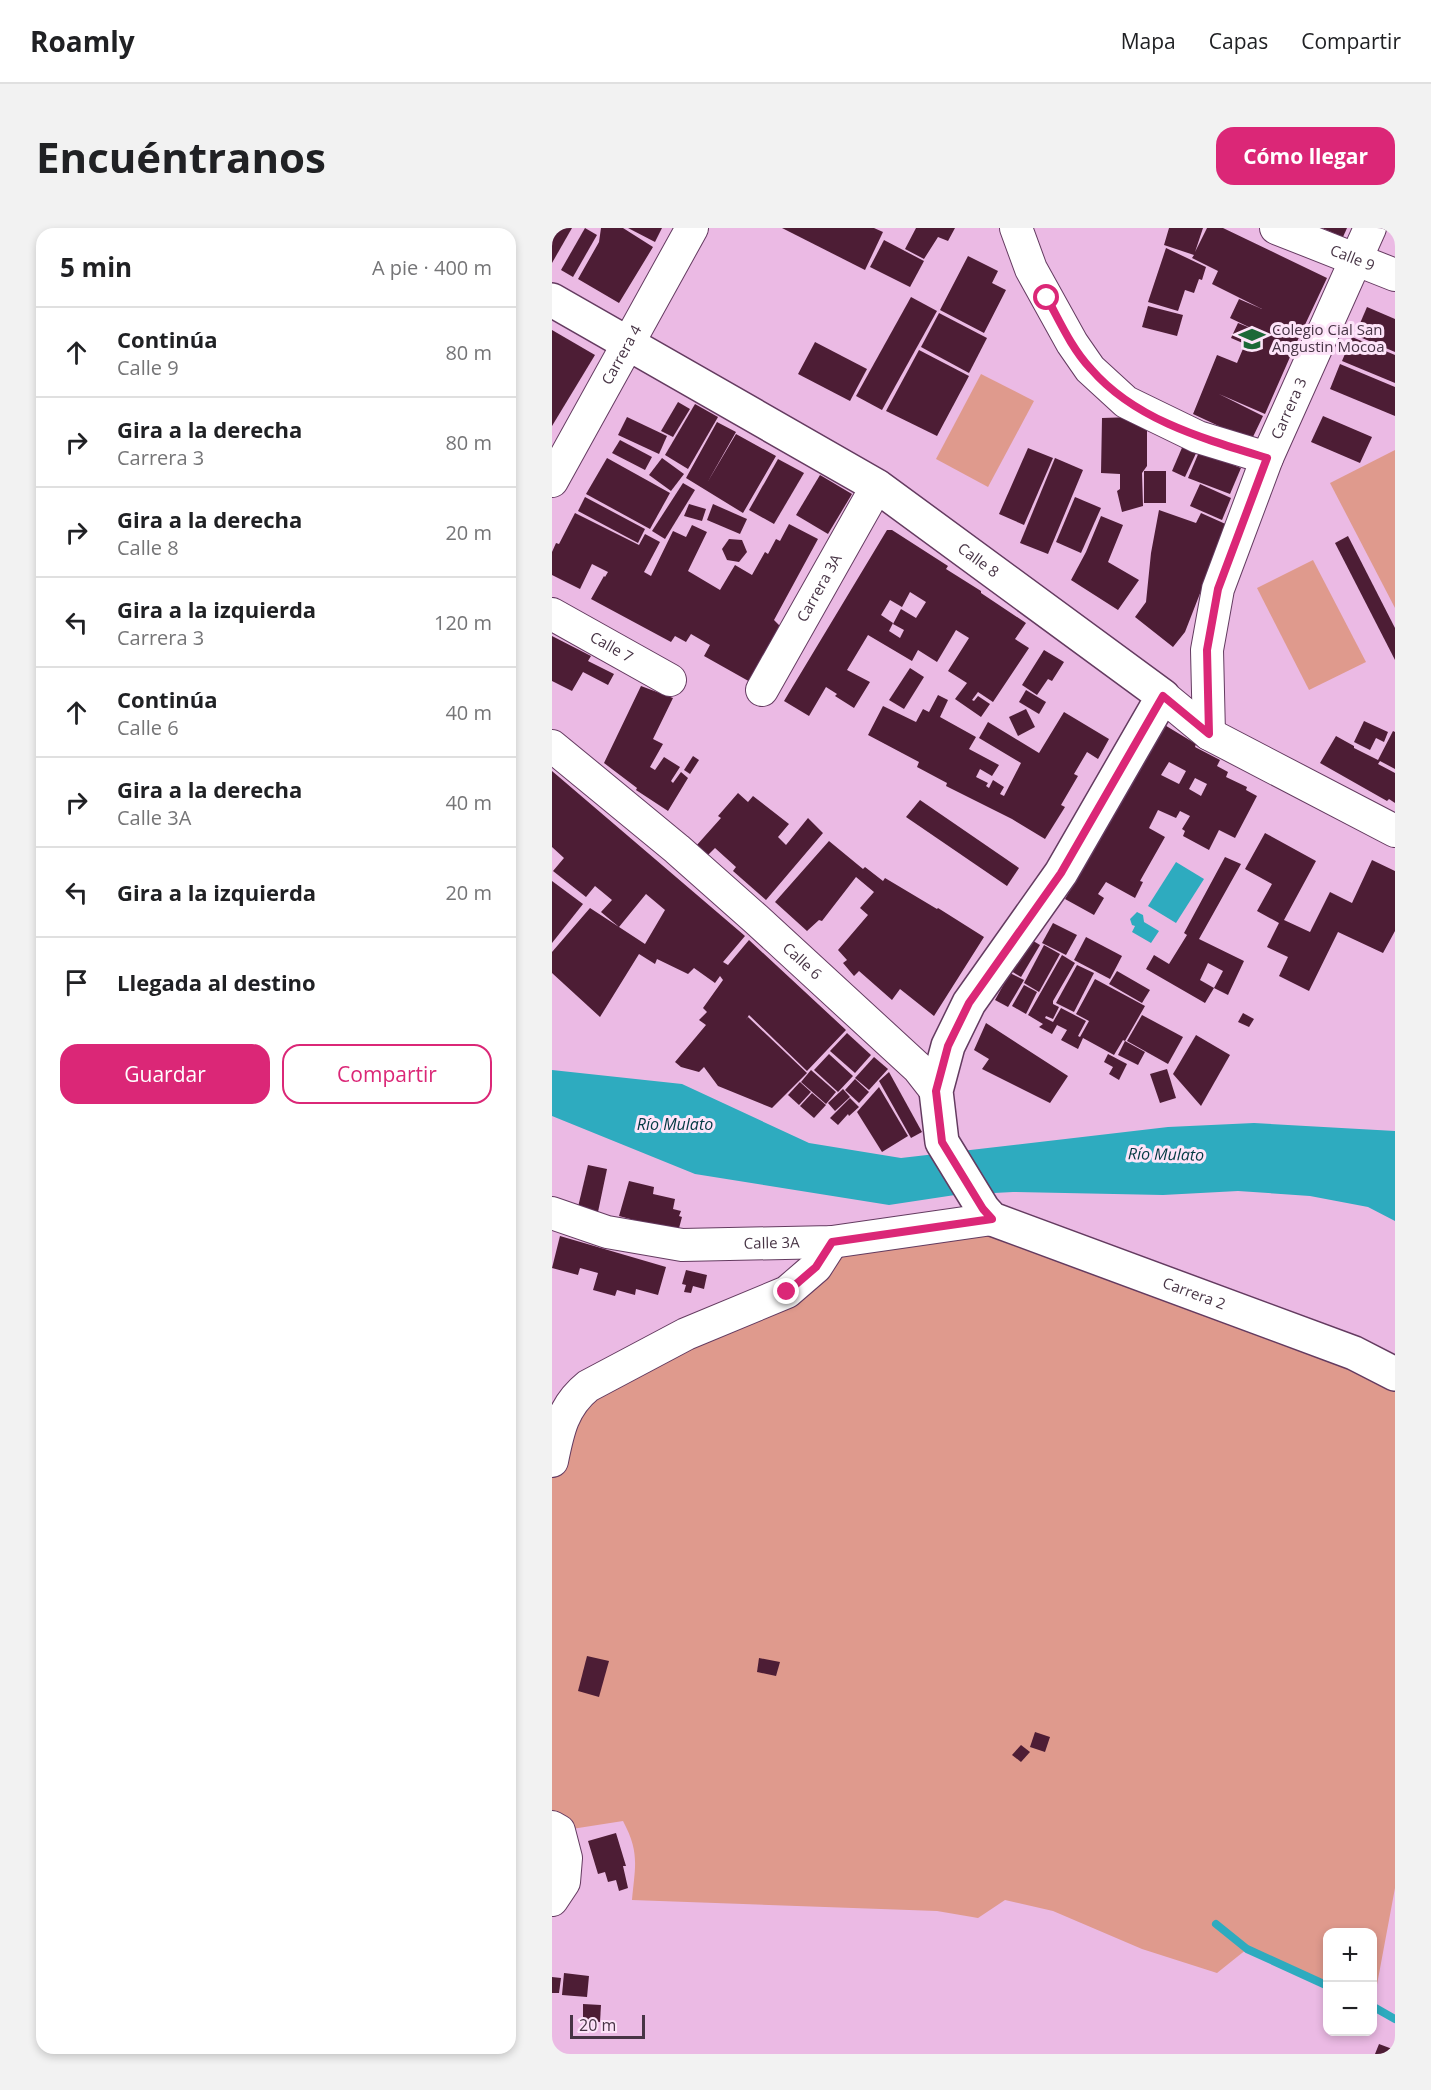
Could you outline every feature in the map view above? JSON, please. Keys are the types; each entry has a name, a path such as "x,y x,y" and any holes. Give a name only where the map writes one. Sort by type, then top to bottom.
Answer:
{"main road":[{"name":"Calle 8","path":"552,300 877,486 1163,696"},
{"path":"987,1214 942,1142 936,1091 948,1046 969,1003 1061,873 1163,696"},
{"name":"Carrera 2","path":"987,1214 1354,1353 1395,1374"}],"street":[{"name":"Carrera 4","path":"552,481 692,228"},
{"path":"1016,228 1031,269 1072,343 1090,369 1126,402 1198,438 1267,458"},
{"name":"Calle 9","path":"1276,228 1395,275"},
{"name":"Carrera 3","path":"1209,734 1207,650 1218,589 1267,458 1370,228"},
{"name":"Carrera 3A","path":"762,690 877,486"},
{"name":"Calle 7","path":"552,614 670,680"},
{"name":"Calle 8","path":"1163,696 1209,734 1395,831"},
{"name":"Calle 6","path":"552,746 677,849 756,919 918,1068 936,1091"},
{"name":"Calle 3A","path":"552,1213 607,1232 682,1245 832,1242 987,1214"},
{"path":"552,1461 564,1414 577,1395 588,1386 686,1334 787,1292 816,1267 832,1242"},
{"path":"552,1827 559,1831 566,1858 564,1882 552,1900"}],"shaded area":[{"path":"981,374 1034,401 988,487 936,459"},
{"path":"1395,450 1395,608 1330,483"},
{"path":"1313,560 1366,662 1309,690 1257,588"},
{"path":"992,1219 1395,1374 1395,1888 1377,1985 1377,1928 1323,1928 1323,1984 1247,1949 1217,1973 1142,1949 1053,1911 1005,1900 978,1918 937,1911 632,1900 634,1851 623,1821 559,1831 552,1827 552,1461 564,1414 787,1292 832,1242"}],"water":[{"path":"1176,862 1204,879 1176,923 1148,906"},
{"path":"1137,912 1143,915 1144,922 1159,931 1151,943 1132,932 1135,926 1132,925 1130,919"},
{"name":"Río Mulato","path":"552,1070 682,1084 809,1143 901,1158 1168,1127 1254,1123 1395,1131 1395,1221 1368,1207 1310,1196 1238,1191 1163,1195 1013,1192 955,1195 889,1205 695,1174 552,1116"}],"building":[{"path":"552,228 572,228 552,263"},
{"path":"585,228 597,235 573,277 561,270"},
{"path":"601,228 623,228 653,247 619,303 578,279 599,242"},
{"path":"628,228 662,228 655,242"},
{"path":"782,228 874,228 883,232 865,270"},
{"path":"916,228 955,228 948,241 938,237 924,259 905,249"},
{"path":"1169,228 1203,228 1195,252 1207,228 1223,228 1327,278 1265,414 1219,394 1263,416 1251,441 1193,414 1217,355 1237,363 1245,344 1231,338 1238,323 1253,329 1230,318 1239,299 1262,309 1212,284 1218,271 1192,258 1194,255 1164,245"},
{"path":"1322,228 1347,228 1343,237"},
{"path":"884,240 924,261 910,287 870,267"},
{"path":"1166,248 1206,267 1202,280 1199,279 1194,293 1185,290 1178,311 1148,302"},
{"path":"968,256 998,271 992,283 1006,290 984,333 940,310"},
{"path":"911,297 937,311 882,410 856,396"},
{"path":"1148,306 1183,315 1177,336 1142,327"},
{"path":"1367,307 1395,319 1395,352 1355,335"},
{"path":"939,313 987,338 969,373 921,347"},
{"path":"552,330 595,355 552,426"},
{"path":"1352,337 1395,355 1395,383 1342,361"},
{"path":"815,342 867,369 850,401 798,374"},
{"path":"919,350 969,376 937,436 886,411"},
{"path":"1340,364 1395,387 1395,416 1330,389"},
{"path":"678,402 690,409 673,437 661,431"},
{"path":"695,404 718,417 688,469 665,455"},
{"path":"1323,416 1372,437 1360,463 1311,442"},
{"path":"627,417 667,436 659,454 618,435"},
{"path":"1133,417 1147,424 1147,466 1142,473 1143,506 1122,512 1117,491 1120,489 1120,474 1101,473 1102,418"},
{"path":"717,422 736,432 707,483 736,434 776,456 743,513 686,478"},
{"path":"620,440 652,457 645,470 612,453"},
{"path":"1184,443 1198,449 1185,477 1172,471"},
{"path":"1028,448 1053,458 1024,525 999,514"},
{"path":"1199,452 1241,468 1230,494 1188,478"},
{"path":"607,458 670,493 650,529 586,494"},
{"path":"662,458 684,474 671,491 649,475"},
{"path":"1055,458 1083,470 1048,554 1020,543"},
{"path":"778,459 804,473 774,524 749,510"},
{"path":"1144,471 1166,471 1166,503 1144,503"},
{"path":"820,475 852,494 828,534 796,515"},
{"path":"683,483 695,490 665,539 652,531"},
{"path":"1200,484 1231,498 1222,520 1190,506"},
{"path":"585,497 645,529 638,543 578,511"},
{"path":"1075,497 1101,508 1081,553 1056,542"},
{"path":"689,504 706,509 702,521 684,516"},
{"path":"713,504 747,519 740,534 707,520"},
{"path":"1159,510 1196,523 1201,513 1230,526 1185,632 1173,647 1135,617 1146,602 1151,553"},
{"path":"575,513 639,545 645,534 660,542 644,572 651,576 673,531 686,537 692,525 707,532 688,571 720,590 735,565 752,575 765,552 768,554 776,539 780,541 789,524 818,539 774,620 781,627 752,683 704,656 710,645 691,634 686,642 675,636 671,642 591,599 608,572 592,564 580,589 552,575 552,552 556,543 559,544"},
{"path":"1101,516 1123,525 1108,562 1139,580 1118,610 1071,580"},
{"path":"887,530 892,530 948,566 946,569 1026,623 1015,639 1029,648 993,702 978,692 972,700 974,701 978,696 990,704 981,717 955,699 967,683 948,671 969,638 956,630 937,662 918,650 912,661 868,635 847,670 870,682 854,708 835,696 837,694 826,687 809,716 784,701","holes":["910,592 926,602 916,618 901,609 893,624 904,630 900,638 889,631 893,623 881,615 890,600 902,607"]},
{"path":"1348,536 1395,628 1395,660 1335,543"},
{"path":"729,539 742,540 747,552 739,562 727,560 722,549"},
{"path":"552,636 591,656 588,661 614,674 608,685 583,672 572,691 552,681"},
{"path":"1044,650 1064,662 1052,681 1048,679 1037,695 1022,685"},
{"path":"910,668 924,677 904,709 889,700"},
{"path":"641,686 673,698 653,739 663,744 650,767 655,770 664,757 680,767 671,781 673,783 681,772 688,778 668,811 636,790 637,788 604,763"},
{"path":"1026,690 1046,702 1039,714 1019,702"},
{"path":"938,695 948,700 940,717 976,737 969,749 999,765 992,776 980,769 976,777 988,783 986,786 989,788 993,780 1004,787 1000,794 1004,796 1021,763 979,738 988,722 1039,753 1064,712 1109,739 1098,759 1087,752 1074,774 1078,776 1061,805 1065,807 1045,839 1012,819 946,786 947,783 917,767 919,762 868,735 883,706 916,722 923,709 929,712"},
{"path":"1026,709 1035,727 1018,736 1009,717"},
{"path":"1364,721 1388,732 1384,742 1376,738 1370,750 1354,742"},
{"path":"1163,724 1196,744 1195,747 1220,760 1217,766 1228,772 1226,777 1247,787 1246,790 1257,796 1235,838 1219,830 1209,850 1183,836 1185,831 1182,829 1190,816 1180,811 1176,818 1158,810 1149,828 1165,837 1140,881 1143,882 1135,898 1106,882 1098,894 1104,898 1094,915 1065,899 1083,868 1081,867","holes":["1169,762 1186,771 1179,784 1161,775","1195,778 1207,784 1201,796 1189,789"]},
{"path":"1393,731 1395,732 1395,769 1380,761 1378,764 1395,773 1395,803 1389,799 1387,801 1320,763 1336,736 1378,760"},
{"path":"693,756 699,760 690,774 684,770"},
{"path":"552,771 745,936 723,962 728,965 749,940 846,1030 807,1071 749,1015 746,1020 748,1017 807,1073 772,1108 718,1086 704,1067 699,1072 681,1067 675,1062 706,1025 699,1020 707,1012 703,1008 723,980 720,976 715,983 694,968 688,974 657,959 655,964 639,954 600,1017 552,973 552,952 590,908 619,927 601,912 612,900 595,886 586,897 553,871 564,858 552,847","holes":["646,894 665,910 645,944 619,927"]},
{"path":"738,793 748,802 753,796 789,824 778,837 786,845 808,818 823,833 766,900 733,871 736,867 715,848 707,856 696,846 721,818 718,816"},
{"path":"920,800 1019,868 1007,886 906,817"},
{"path":"1265,833 1316,861 1284,920 1310,932 1330,892 1352,903 1372,860 1395,871 1395,931 1383,953 1338,932 1309,991 1279,976 1288,957 1267,947 1279,923 1257,911 1272,884 1245,869"},
{"path":"829,841 863,869 865,867 883,881 885,878 984,937 934,1016 900,989 892,1000 859,971 854,976 843,963 847,960 838,950 868,915 860,908 874,892 856,877 822,921 819,920 807,931 775,902"},
{"path":"1225,857 1241,864 1199,939 1244,961 1228,995 1214,988 1205,1003 1146,969 1154,955 1169,964 1187,935 1184,933","holes":["1208,963 1223,971 1214,988 1200,980"]},
{"path":"552,881 583,904 552,943"},
{"path":"1053,923 1077,935 1066,955 1042,943"},
{"path":"1086,937 1122,956 1110,979 1074,960"},
{"path":"1030,939 1040,945 1021,977 1011,971"},
{"path":"1044,945 1060,954 1039,992 1024,983"},
{"path":"1062,955 1075,963 1053,1001 1053,1004 1059,1007 1053,1019 1046,1016 1045,1018 1053,1022 1061,1008 1086,1021 1078,1036 1080,1037 1089,1021 1076,1014 1095,979 1145,1006 1125,1041 1123,1040 1114,1055 1083,1038 1078,1049 1061,1040 1067,1030 1057,1025 1052,1034 1039,1027 1043,1024 1028,1015"},
{"path":"1077,965 1094,973 1074,1012 1056,1003"},
{"path":"1117,971 1150,990 1142,1003 1109,984"},
{"path":"1010,973 1024,980 1008,1007 995,1000"},
{"path":"1024,985 1037,992 1026,1014 1012,1006"},
{"path":"1243,1013 1254,1019 1249,1027 1238,1022"},
{"path":"1142,1015 1183,1037 1168,1064 1127,1041"},
{"path":"986,1023 1068,1076 1050,1103 982,1069 989,1059 974,1050"},
{"path":"847,1033 871,1055 855,1073 830,1051"},
{"path":"1196,1035 1230,1055 1201,1106 1173,1074"},
{"path":"1125,1041 1145,1052 1138,1065 1118,1055"},
{"path":"829,1054 853,1076 838,1092 814,1070"},
{"path":"1108,1054 1127,1064 1119,1080 1109,1074 1113,1067 1104,1062"},
{"path":"874,1057 888,1069 869,1090 855,1078"},
{"path":"1167,1069 1176,1098 1160,1103 1150,1074"},
{"path":"811,1070 836,1092 826,1104 801,1082"},
{"path":"889,1072 922,1132 911,1138 879,1081"},
{"path":"855,1079 869,1092 859,1103 845,1090"},
{"path":"800,1082 811,1092 799,1105 788,1095"},
{"path":"879,1087 908,1136 882,1152 857,1112"},
{"path":"843,1089 850,1097 835,1111 828,1103"},
{"path":"812,1093 826,1105 814,1118 800,1106"},
{"path":"850,1098 859,1107 849,1116 848,1114 838,1125 830,1118"},
{"path":"588,1165 607,1169 598,1212 578,1207"},
{"path":"629,1181 654,1187 653,1194 675,1199 673,1209 681,1211 679,1216 682,1217 678,1232 619,1216"},
{"path":"560,1236 666,1267 658,1295 636,1289 635,1295 617,1290 615,1296 593,1290 598,1273 580,1268 578,1275 552,1268"},
{"path":"686,1270 707,1275 704,1289 693,1286 691,1293 684,1292 686,1285 682,1284"},
{"path":"587,1656 609,1661 599,1697 578,1691"},
{"path":"759,1658 780,1662 776,1676 757,1672"},
{"path":"1035,1732 1050,1737 1045,1752 1030,1747"},
{"path":"1021,1745 1030,1752 1021,1762 1012,1755"},
{"path":"616,1833 626,1866 623,1866 628,1888 619,1891 616,1880 608,1882 605,1872 598,1874 588,1841"},
{"path":"564,1973 589,1976 587,1997 562,1995"},
{"path":"552,1977 561,1978 559,1993 552,1993"},
{"path":"583,2004 601,2005 600,2022 583,2021"},
{"path":"1379,2044 1395,2050 1395,2054 1375,2054"}],"waterway":[{"path":"1216,1924 1247,1949 1323,1984"},
{"path":"1377,2009 1395,2019"}],"place":[{"name":"Colegio Cial San Angustin Mocoa","path":"1252,339"}],"route":[{"path":"787,1292 816,1267 832,1242 992,1219 983,1209 942,1142 936,1091 948,1046 969,1003 1061,873 1163,696 1209,734 1207,650 1218,589 1267,458 1198,438 1126,402 1090,369 1072,343 1047,298"}]}
